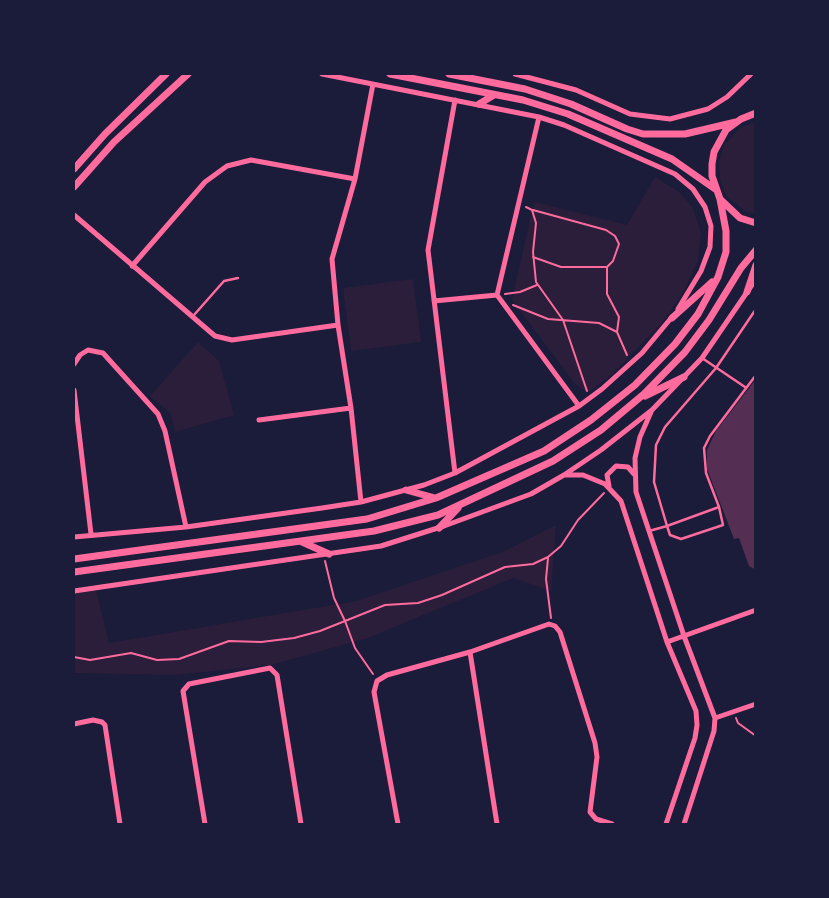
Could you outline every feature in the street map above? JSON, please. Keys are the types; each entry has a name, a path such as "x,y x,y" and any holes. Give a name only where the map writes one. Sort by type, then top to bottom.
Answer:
{"street":[{"path":"74,169 166,74"},
{"path":"74,187 177,76 188,74"},
{"path":"322,74 539,117 675,174 693,189 705,207 710,226 710,247 690,292 672,318"},
{"path":"390,74 523,100 568,114 672,159 715,188"},
{"path":"449,74 525,89 643,134 684,134 736,122"},
{"path":"515,74 576,90 630,114 670,120 708,109 727,97 751,74"},
{"path":"362,502 338,325 332,259 355,179 373,84"},
{"path":"479,104 494,95"},
{"path":"455,100 428,250 455,473"},
{"path":"746,116 755,106"},
{"path":"74,559 367,519 436,498 544,452 635,385 675,344 698,314 718,277 726,252 726,232 720,199 712,176 714,152 726,130 755,113"},
{"path":"539,117 498,295 579,406"},
{"path":"105,134 114,142"},
{"path":"132,266 205,182 227,166 251,160 355,179"},
{"path":"720,199 740,218 755,223"},
{"path":"74,215 215,336 232,340 338,325"},
{"path":"74,572 374,531 438,515 553,461 601,430 685,352 755,250"},
{"path":"747,292 755,265"},
{"path":"74,537 186,527 362,502 455,473 579,406 631,363 672,318 718,277"},
{"path":"74,591 381,546 531,494 564,475 652,410 702,358 755,279"},
{"path":"434,301 498,295"},
{"path":"74,364 80,355 92,349 103,353 159,414 186,527"},
{"path":"635,401 684,377"},
{"path":"74,390 76,451 91,534"},
{"path":"259,420 351,408"},
{"path":"652,410 640,437 636,492 684,636 715,718 714,731 684,824"},
{"path":"609,487 607,475 615,466 628,467 635,477"},
{"path":"564,475 583,475 609,487 621,501 667,642 695,712 697,725 666,824"},
{"path":"406,490 436,498"},
{"path":"439,528 463,503"},
{"path":"301,542 326,555"},
{"path":"667,642 755,610"},
{"path":"398,824 374,692 377,681 387,675 470,652 552,624 560,632 595,743 597,757 590,811 596,819 612,824"},
{"path":"470,652 497,824"},
{"path":"205,824 183,691 189,684 270,668 277,675 301,824"},
{"path":"715,718 755,704"},
{"path":"74,724 93,720 105,725 120,824"}],"lane":[{"path":"192,317 224,281 238,278"},
{"path":"755,309 716,368 664,427 656,445 654,482 670,535 677,539 720,527 724,523 706,473 705,448 710,436 755,375"},
{"path":"702,358 745,387"},
{"path":"649,531 719,507"}],"path":[{"path":"519,205 606,230 615,236 619,244 613,261 607,267 561,267 533,257"},
{"path":"532,210 536,223 533,257 538,284 563,320 589,398"},
{"path":"607,267 607,294 619,317 617,332 631,363"},
{"path":"498,295 520,292 538,284"},
{"path":"498,295 520,309 548,319 599,323 617,332"},
{"path":"74,657 90,660 131,653 158,660 179,659 229,642 294,638 320,631 385,605 418,603 505,567 533,564 548,557 561,546 578,520 609,487"},
{"path":"326,555 334,598 355,648 377,681"},
{"path":"548,557 547,589 552,624"},
{"path":"733,711 738,723 755,736"}],"shaded area":[{"path":"756,122 755,214 745,211 726,196 720,180 719,162 724,145 740,128"},
{"path":"655,177 679,192 693,208 701,233 698,260 683,293 662,323 610,376 590,391 585,391 575,384 512,300 534,202 627,225"},
{"path":"413,279 421,342 351,351 343,288"},
{"path":"198,342 219,361 234,415 175,432 171,414 150,396"},
{"path":"556,525 551,591 513,578 368,638 271,665 175,675 74,673 74,591 95,586 109,643 356,601 505,551"}],"building":[{"path":"756,379 756,570 749,566 739,538 734,539 707,469 707,450 716,431"}]}
